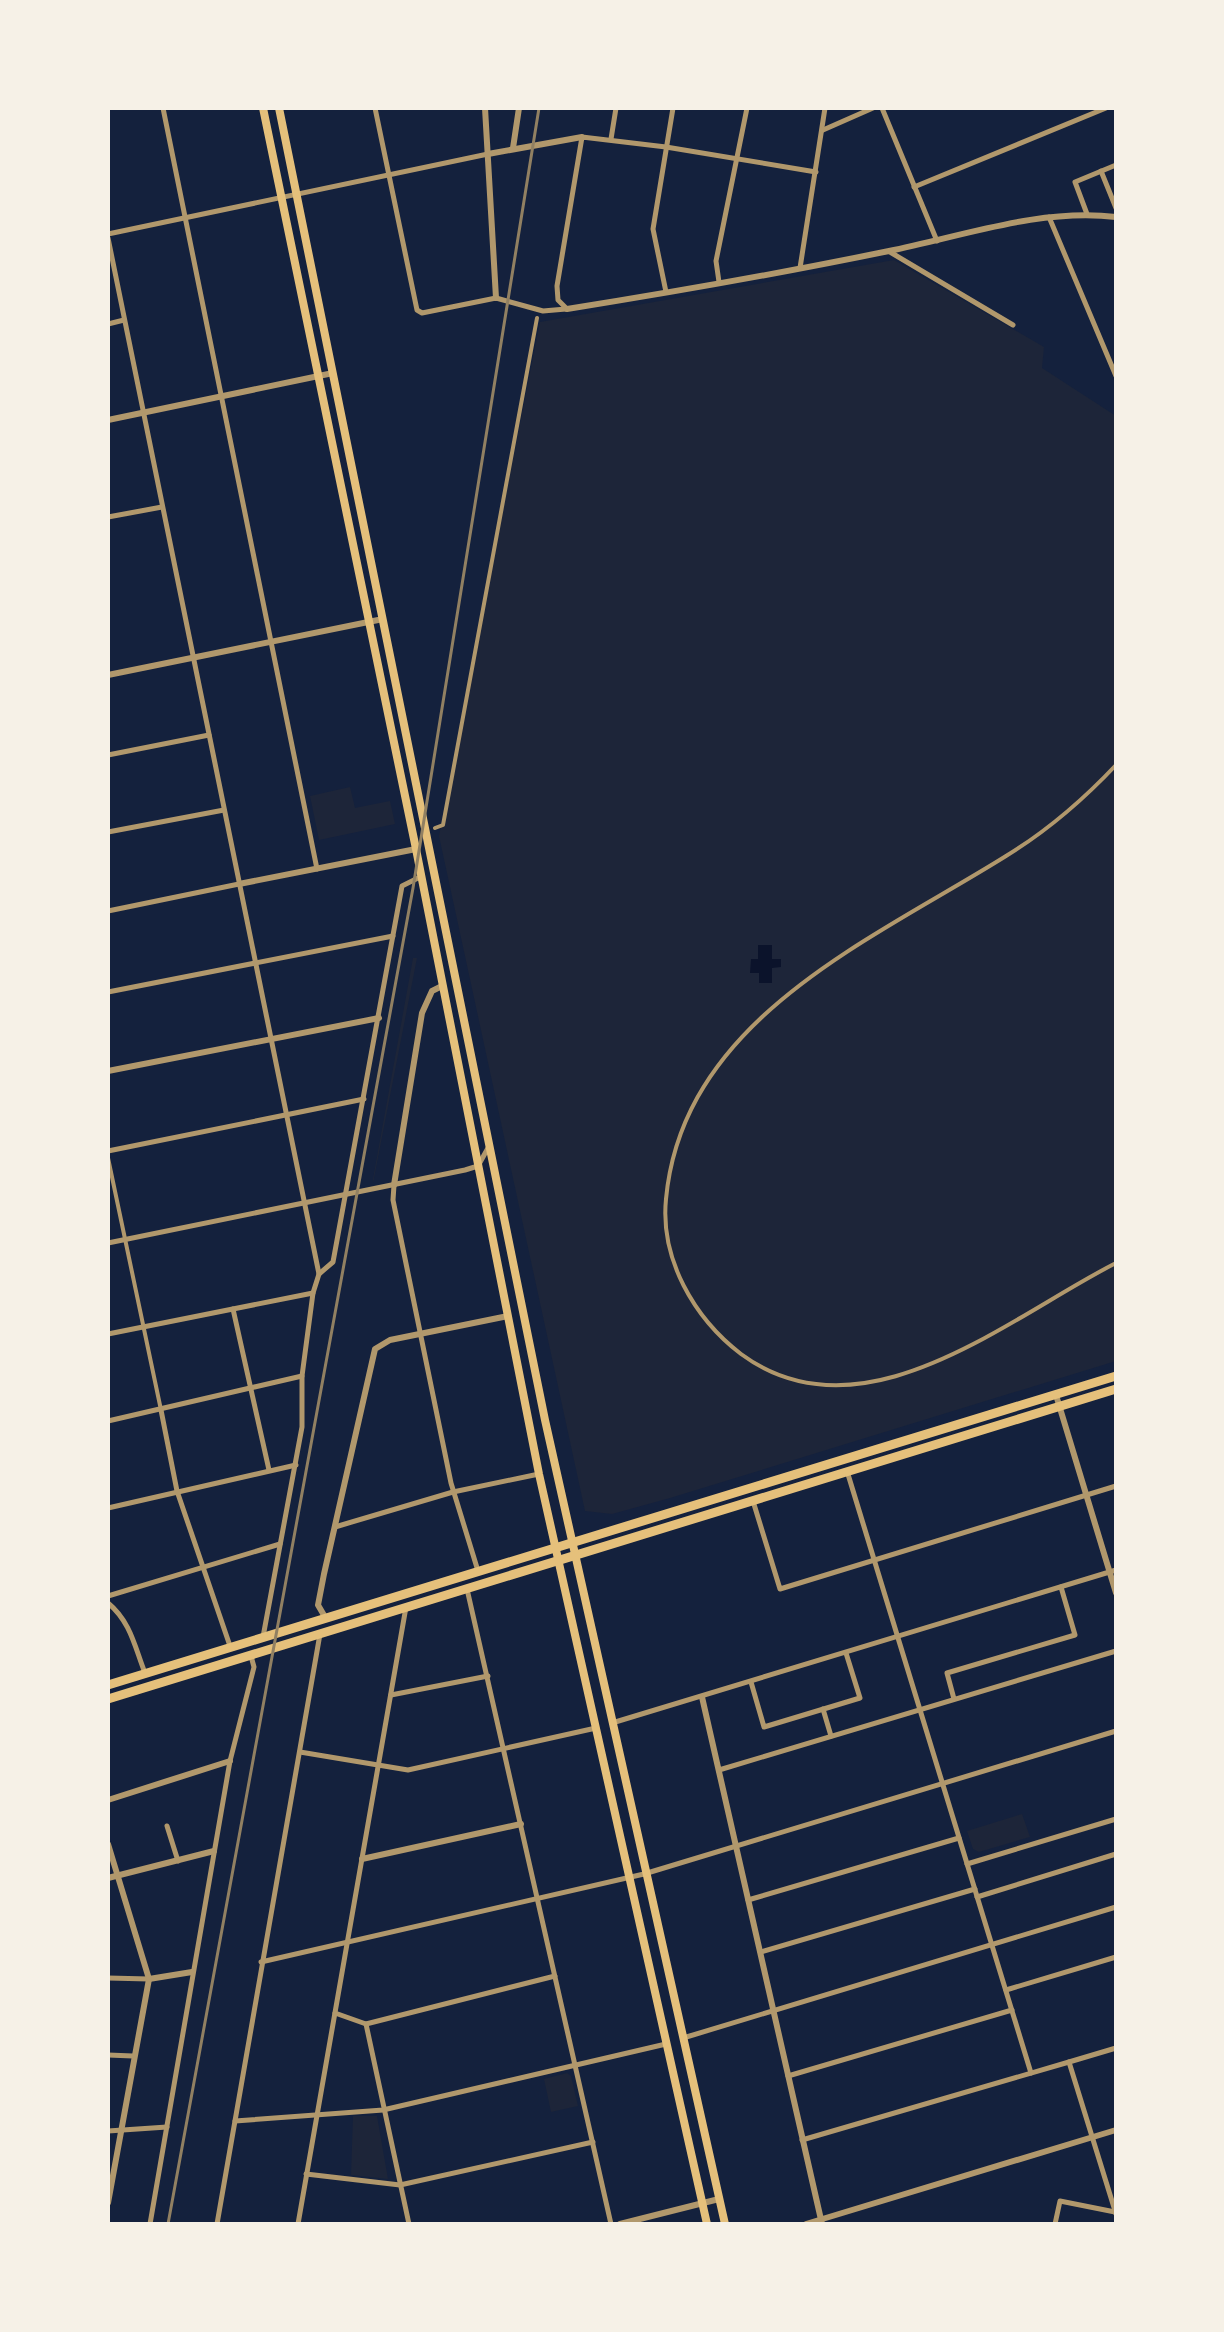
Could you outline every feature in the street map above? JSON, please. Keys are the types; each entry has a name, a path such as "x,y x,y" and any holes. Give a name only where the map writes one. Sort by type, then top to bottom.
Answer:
{"highway":[{"path":"108,1685 1116,1376"},
{"path":"108,1699 1116,1389"}],"main road":[{"path":"263,108 422,876 539,1474 707,2224"},
{"path":"279,108 571,1541 725,2224"}],"street":[{"path":"163,108 317,869"},
{"path":"375,108 417,310 422,313 496,298 543,311 567,309 800,268 1049,217 1087,214 1116,217"},
{"path":"485,108 496,298"},
{"path":"513,148 519,108"},
{"path":"611,139 616,108"},
{"path":"666,292 653,229 673,108"},
{"path":"719,282 716,261 739,160 747,108"},
{"path":"800,268 825,108"},
{"path":"822,130 873,108"},
{"path":"882,108 937,241"},
{"path":"914,187 1106,108"},
{"path":"567,309 558,300 557,286 582,137"},
{"path":"263,1638 296,1465 305,1403 302,1376 313,1293 319,1274 108,236 513,148 582,137 666,147 816,172"},
{"path":"1087,214 1075,182 1116,165"},
{"path":"1101,171 1116,208"},
{"path":"1049,217 1116,376"},
{"path":"889,251 1013,325"},
{"path":"435,828 443,825 537,318"},
{"path":"108,324 124,320"},
{"path":"108,420 333,373"},
{"path":"108,517 162,507"},
{"path":"108,675 383,619"},
{"path":"108,755 209,735"},
{"path":"1116,765 1047,828 1005,857 842,952 759,1022 717,1068 687,1119 674,1152 665,1211 667,1238 679,1274 696,1307 723,1339 769,1369 835,1385 882,1381 918,1369 989,1335 1116,1263"},
{"path":"108,832 224,810"},
{"path":"108,911 416,849"},
{"path":"319,1274 333,1262 402,886 422,876"},
{"path":"108,992 393,936"},
{"path":"442,986 432,991 422,1013 393,1200 453,1492 478,1571"},
{"path":"108,1071 379,1018"},
{"path":"108,1151 364,1099"},
{"path":"108,1243 478,1166 489,1147"},
{"path":"108,1158 177,1491 231,1647"},
{"path":"108,1334 313,1293"},
{"path":"233,1309 269,1470"},
{"path":"325,1617 318,1605 375,1349 383,1342 508,1316"},
{"path":"108,1421 302,1376"},
{"path":"1056,1395 1113,1571 1116,1593"},
{"path":"108,1508 296,1465"},
{"path":"847,1471 1031,2073"},
{"path":"335,1527 453,1492 539,1474"},
{"path":"753,1500 780,1589 1116,1486"},
{"path":"108,1596 280,1544"},
{"path":"611,1723 1113,1571"},
{"path":"954,1699 947,1673 1075,1635 1061,1587"},
{"path":"467,1588 611,2224"},
{"path":"108,1603 124,1621 142,1658 145,1673"},
{"path":"298,2224 406,1606"},
{"path":"217,2224 320,1633"},
{"path":"719,1770 1116,1651"},
{"path":"751,1682 764,1727 860,1698 846,1653"},
{"path":"150,2224 230,1761 254,1667 251,1656"},
{"path":"391,1695 488,1675"},
{"path":"702,1697 822,2222"},
{"path":"823,1709 831,1736"},
{"path":"300,1752 408,1770 596,1728"},
{"path":"261,1962 538,1901 644,1874 1116,1731"},
{"path":"108,1800 230,1761"},
{"path":"967,1864 1116,1819"},
{"path":"362,1859 521,1824"},
{"path":"167,1826 178,1861"},
{"path":"747,1900 959,1838"},
{"path":"108,1844 149,1979 108,2203"},
{"path":"108,1878 214,1851"},
{"path":"977,1897 1116,1854"},
{"path":"761,1952 975,1889"},
{"path":"683,2038 1116,1907"},
{"path":"1006,1990 1116,1957"},
{"path":"108,1978 149,1979 192,1972"},
{"path":"335,2013 366,2024 555,1976"},
{"path":"788,2076 1012,2010"},
{"path":"366,2024 409,2224"},
{"path":"235,2121 383,2110 667,2043"},
{"path":"802,2140 1116,2048"},
{"path":"108,2055 133,2056"},
{"path":"1055,2224 1060,2201 1116,2213 1069,2062"},
{"path":"108,2131 167,2127"},
{"path":"806,2224 822,2222 1116,2130"},
{"path":"306,2174 400,2185 593,2142"},
{"path":"620,2224 719,2199"}],"shaded area":[{"path":"894,260 1044,347 1042,368 1116,416 1116,1361 670,1498 612,1514 585,1511 439,836 540,322"},
{"path":"350,787 355,808 390,801 395,824 319,840 310,796"},
{"path":"758,945 772,945 772,959 781,959 781,967 772,968 772,983 759,983 759,973 750,973 751,959 758,959"},
{"path":"413,958 417,958 373,1183 373,1179"},
{"path":"1022,1814 1030,1837 979,1852 973,1849 967,1831"},
{"path":"567,2073 571,2076 578,2106 551,2112 544,2079"},
{"path":"353,2116 377,2116 388,2179 351,2175"}],"railway":[{"path":"168,2224 413,888 539,108"}]}
